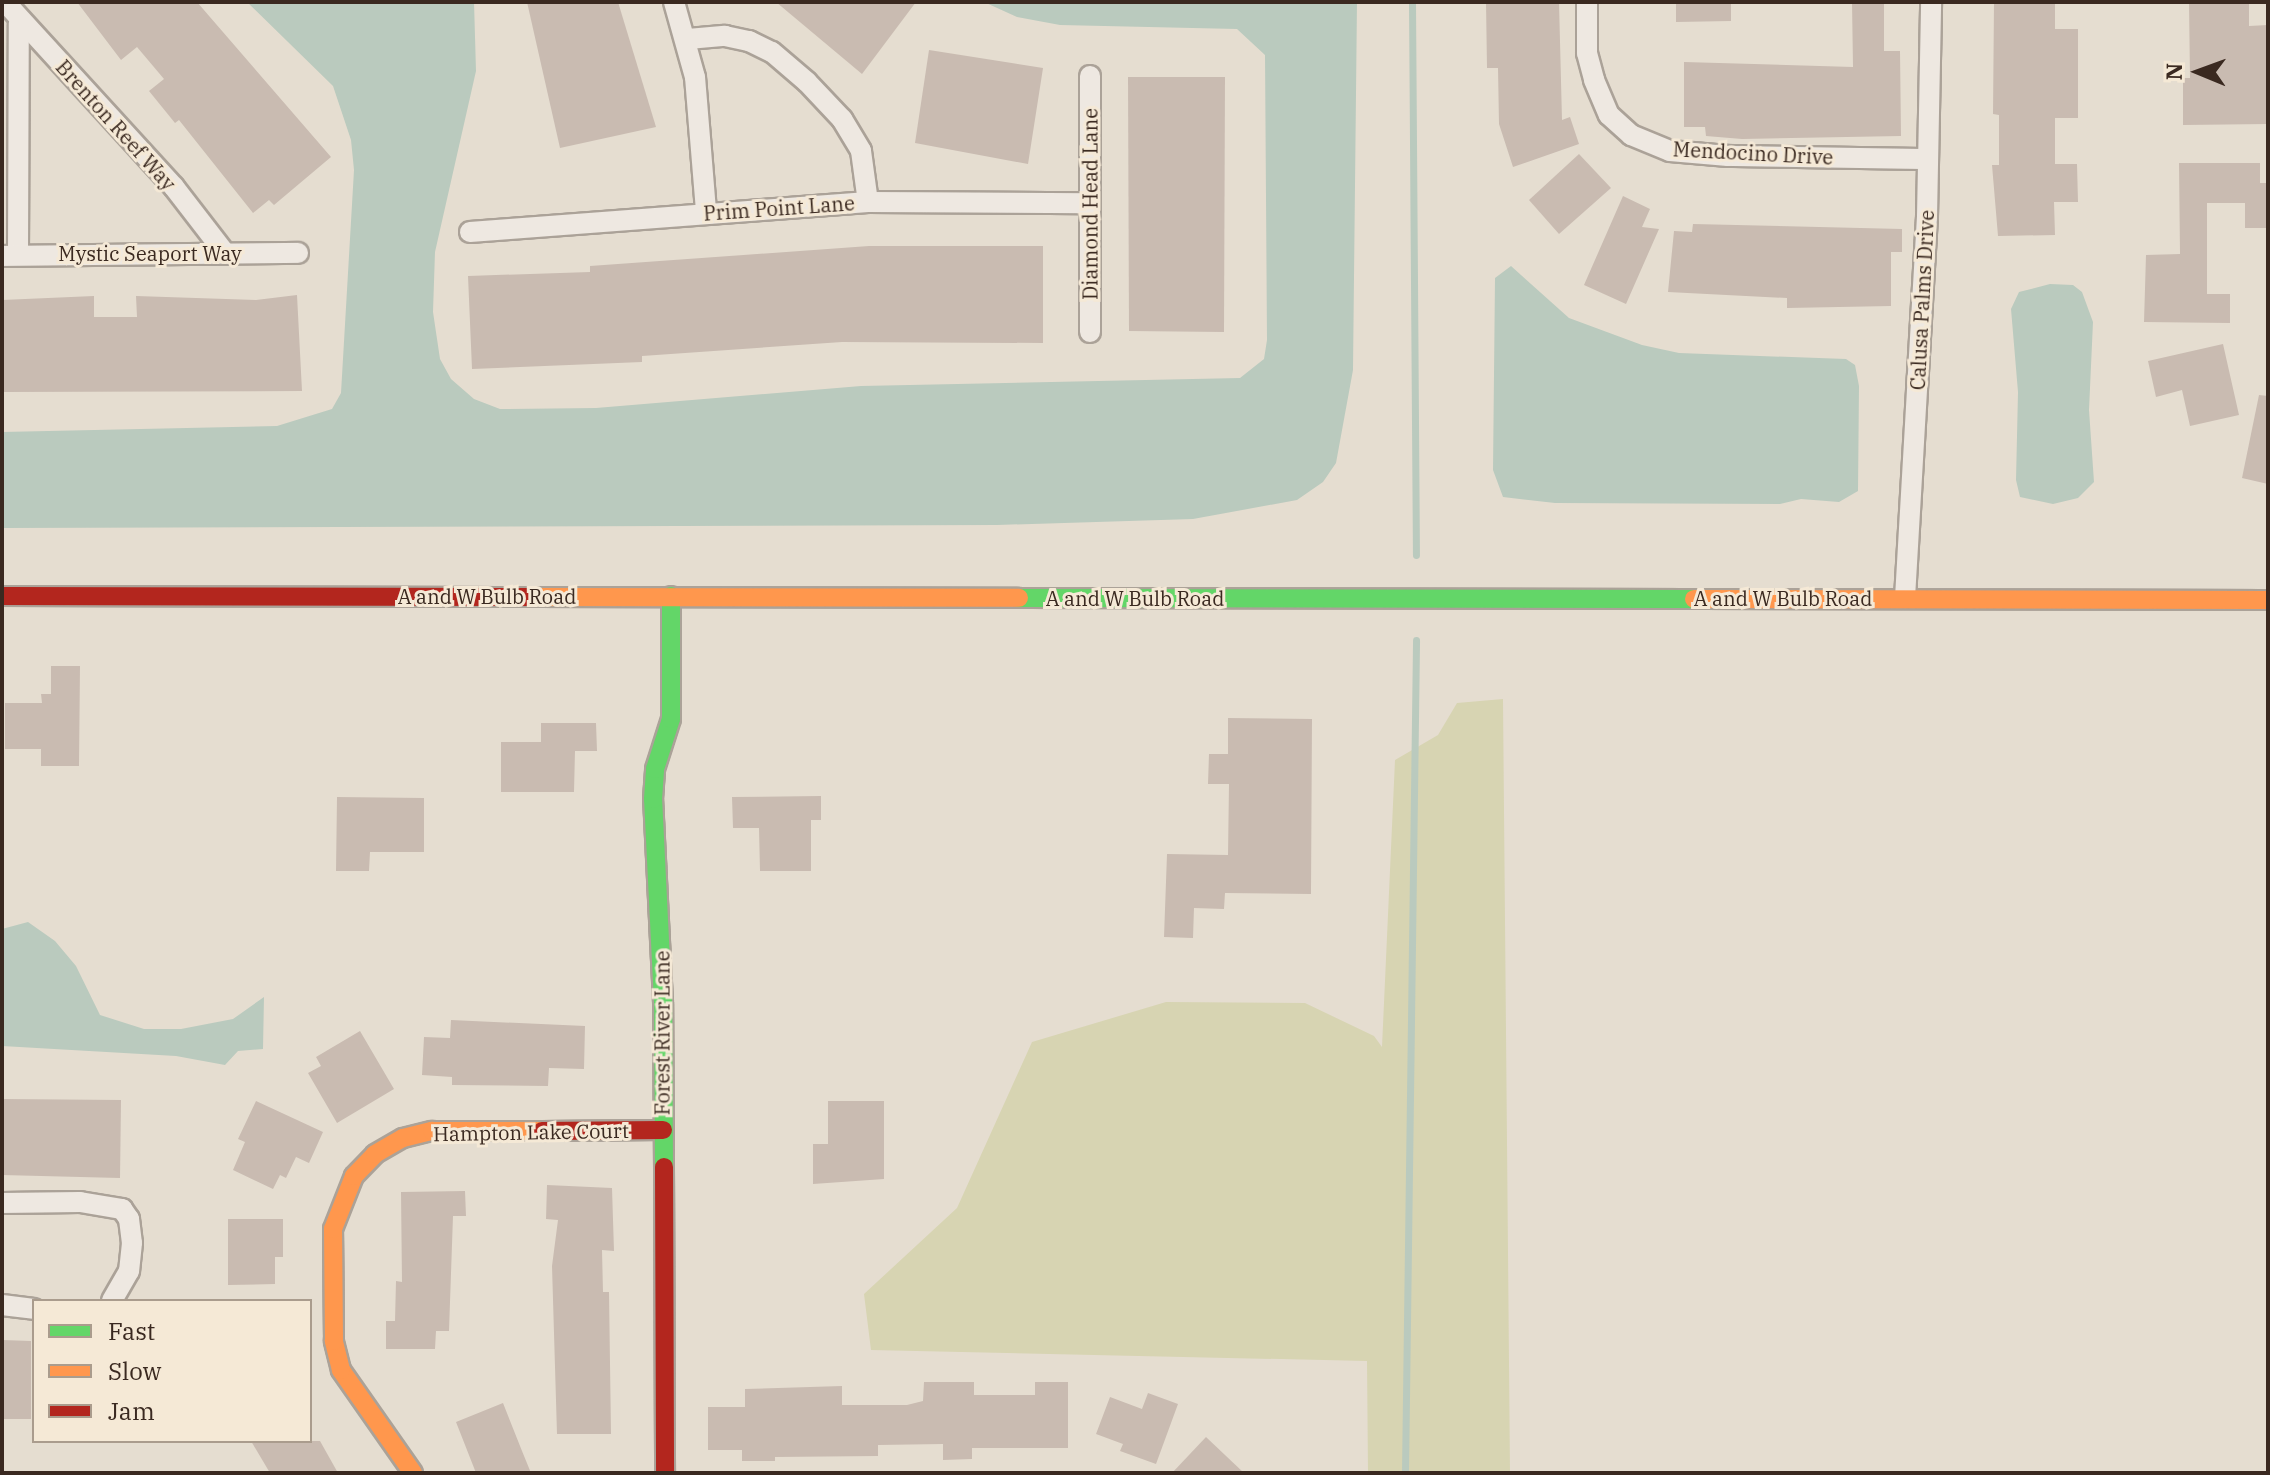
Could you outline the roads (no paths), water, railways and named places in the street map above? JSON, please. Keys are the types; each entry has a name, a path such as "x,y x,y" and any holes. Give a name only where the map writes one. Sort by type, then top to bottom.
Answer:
{"street":[{"name":"Brenton Reef Way","path":"5,2 19,23 84,86 224,252"},
{"path":"674,2 688,39 706,212"},
{"name":"Mendocino Drive","path":"1587,2 1587,53 1594,80 1609,115 1631,135 1670,151 1713,155 1928,159"},
{"name":"Calusa Palms Drive","path":"1905,598 1928,159 1931,2"},
{"path":"10,255 19,23"},
{"path":"688,39 725,36 749,41 772,52 807,82 842,119 861,151 868,202"},
{"name":"Diamond Head Lane","path":"1090,76 1090,332"},
{"name":"Prim Point Lane","path":"470,232 868,202 1088,203"},
{"name":"Mystic Seaport Way","path":"10,255 298,253"},
{"name":"A and W Bulb Road","path":"2,596 2268,600"},
{"name":"Forest River Lane","path":"665,1473 662,911 653,799 655,769 671,719 671,596"},
{"name":"Hampton Lake Court","path":"413,1473 341,1370 334,1341 333,1229 354,1176 375,1154 403,1138 432,1131 663,1130"},
{"path":"2,1203 94,1203 122,1209 129,1219 132,1243 129,1271 113,1299"},
{"path":"2,1305 32,1309"}],"waterway":[{"path":"1412,2 1416,555"},
{"path":"1405,1473 1416,640"}]}
